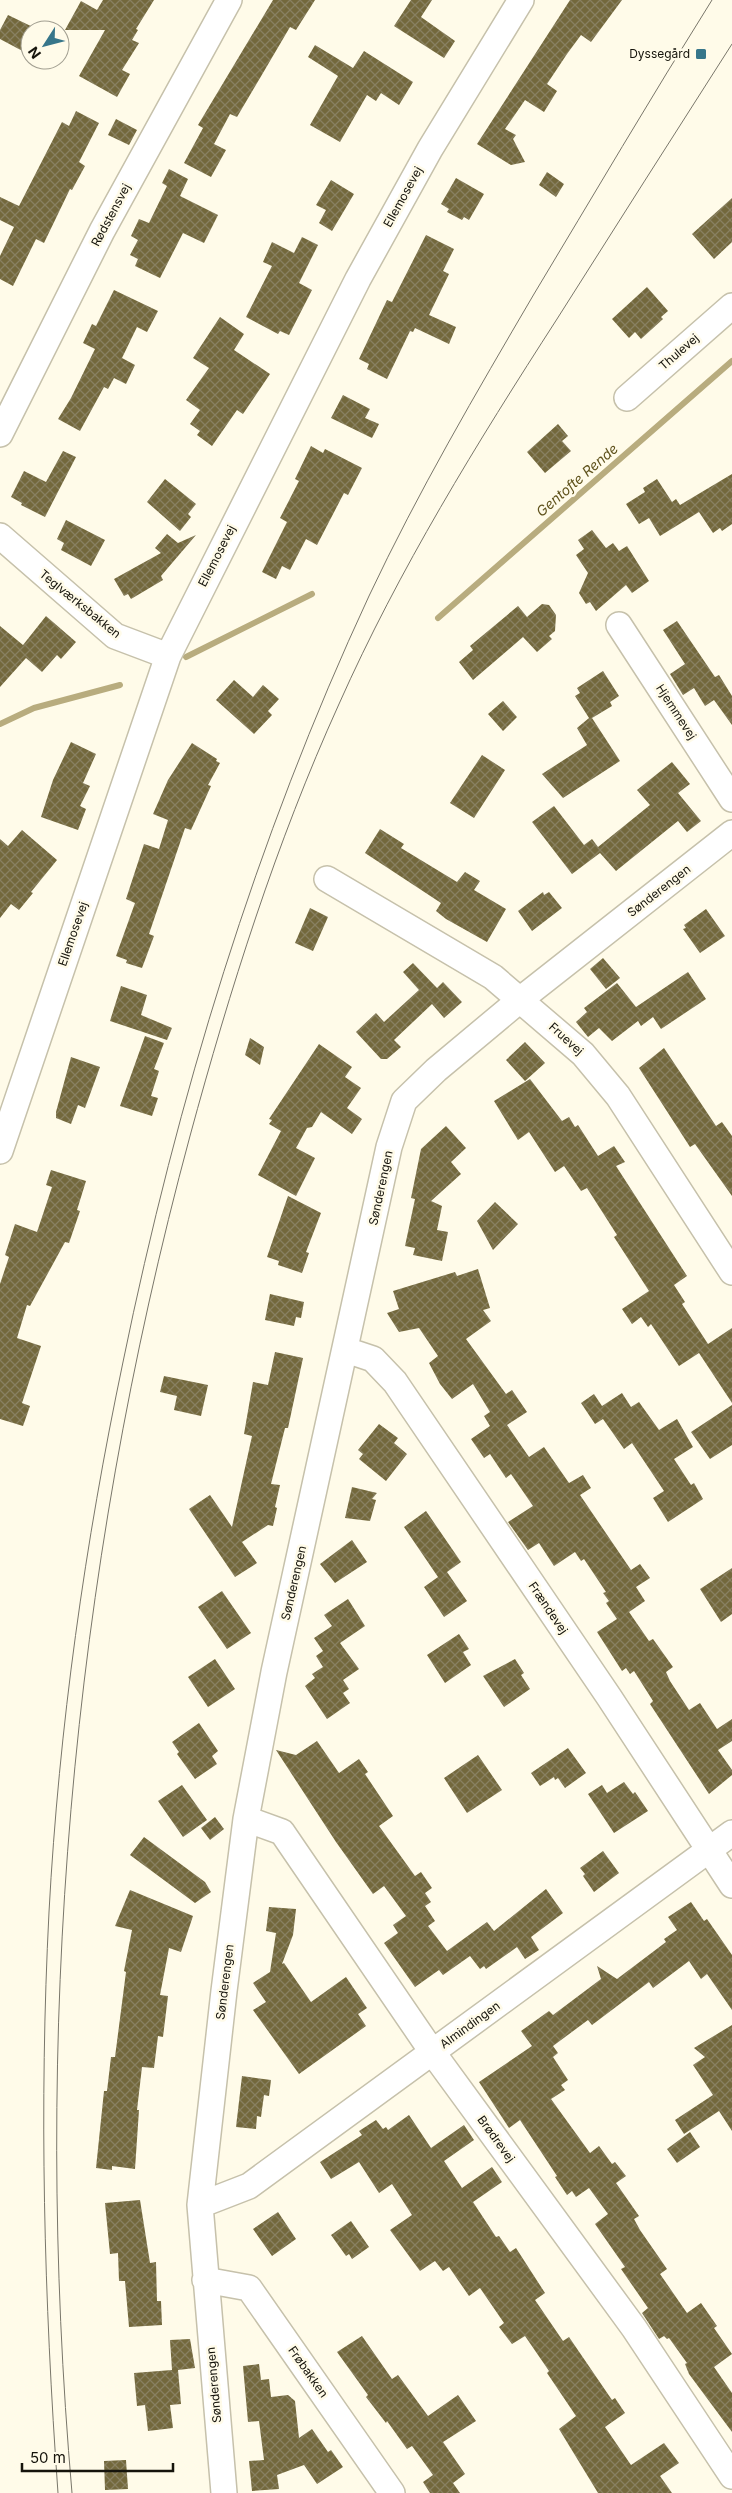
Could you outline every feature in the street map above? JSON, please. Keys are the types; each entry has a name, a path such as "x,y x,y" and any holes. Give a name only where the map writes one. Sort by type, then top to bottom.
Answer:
{"street":[{"name":"Rødstensvej","path":"0,434 102,231 229,0"},
{"name":"Ellemosevej","path":"0,1151 168,656 358,279 430,149 521,0"},
{"name":"Thulevej","path":"627,398 732,306"},
{"name":"Teglværksbakken","path":"0,536 115,636 168,656"},
{"name":"Hjemmevej","path":"619,625 732,798"},
{"name":"Sønderengen","path":"224,2493 200,2205 246,1819 274,1672 389,1147 404,1101 436,1070 521,999 732,833"},
{"name":"Fruevej","path":"327,879 493,977 583,1054 618,1096 732,1272"},
{"name":"Frændevej","path":"346,1350 373,1359 396,1382 609,1697 732,1885"},
{"name":"Brødrevej","path":"246,1819 282,1832 433,2052 634,2328 732,2476"},
{"name":"Almindingen","path":"200,2205 249,2186 732,1833"},
{"name":"Frøbakken","path":"205,2280 249,2288 392,2493"}],"building":[{"path":"103,0 154,0 136,29 138,30 132,40 139,43 122,70 130,74 117,97 79,76 105,30 70,30 70,21 81,1 97,10"},
{"path":"273,0 315,0 296,30 290,27 237,117 230,114 214,144 226,150 211,177 184,163 203,128 198,125"},
{"path":"411,0 432,0 421,17 455,41 444,58 394,26"},
{"path":"570,0 622,0 591,42 581,35 567,54 547,84 557,91 544,112 525,100 505,129 516,135 513,139 525,162 511,165 477,144"},
{"path":"8,15 20,21 20,50 0,39 0,30"},
{"path":"315,45 353,68 364,51 413,82 399,105 381,93 376,101 367,95 340,142 310,125 338,76 308,57"},
{"path":"76,111 99,123 79,162 85,166 72,190 70,189 44,243 36,239 13,286 0,279 0,256 14,227 0,220 0,197 19,206 62,122 69,126"},
{"path":"116,119 137,130 129,145 108,135"},
{"path":"169,169 188,179 180,196 218,215 204,243 183,233 160,278 135,266 138,259 130,255 138,240 131,236 139,219 149,223 167,186 162,183"},
{"path":"547,172 564,184 556,197 539,185"},
{"path":"456,178 484,194 469,220 464,217 462,220 447,212 449,209 441,204"},
{"path":"331,180 354,194 332,231 319,223 326,210 316,205"},
{"path":"732,198 732,242 714,259 692,234"},
{"path":"426,235 454,249 443,271 449,274 429,315 456,327 449,344 415,328 413,332 410,331 387,379 367,369 369,364 359,359 387,300 392,302"},
{"path":"302,237 318,245 299,283 312,290 289,335 280,331 278,334 246,317 272,266 263,262 272,242 294,253"},
{"path":"647,287 668,311 661,317 663,319 641,339 635,332 629,338 612,319"},
{"path":"114,290 158,311 147,332 137,327 122,358 135,365 126,384 114,378 108,389 104,387 80,431 58,419 71,398 95,349 83,343 92,324 96,326"},
{"path":"220,317 244,334 234,350 270,374 243,414 237,410 212,446 197,435 200,431 190,424 200,410 186,400 209,368 193,358"},
{"path":"343,395 370,409 365,418 379,424 372,438 331,418"},
{"path":"558,424 568,436 562,441 571,451 545,473 527,452"},
{"path":"311,446 323,453 325,449 362,468 348,495 344,493 317,545 306,539 290,570 282,566 276,579 262,572 287,522 280,518 299,481 295,479"},
{"path":"63,451 76,457 45,517 21,505 22,503 11,497 24,471 46,482"},
{"path":"732,474 732,524 722,531 720,528 713,533 699,512 660,536 649,518 639,524 626,504 645,492 643,488 657,479 672,502 676,499 680,505"},
{"path":"165,479 196,504 188,514 191,517 180,531 147,502"},
{"path":"66,520 105,540 91,566 61,550 64,543 57,539"},
{"path":"592,530 606,548 613,543 619,551 627,546 649,581 632,593 626,585 596,611 590,602 586,604 579,593 588,573 576,555 584,549 578,540"},
{"path":"167,534 178,543 196,535 161,576 163,580 131,599 128,594 124,596 114,579 161,553 155,548"},
{"path":"542,604 549,605 556,615 555,631 549,636 552,639 537,652 523,637 473,680 459,662 473,650 470,646 518,606 527,617"},
{"path":"46,616 76,642 61,659 57,655 42,672 26,658 0,687 0,626 23,645"},
{"path":"677,621 715,677 719,675 732,696 732,725 714,700 705,706 694,688 683,695 670,674 685,664 663,630"},
{"path":"603,671 619,696 610,702 612,706 592,718 620,761 563,798 542,774 587,745 577,728 589,718 575,696 580,693 577,688"},
{"path":"234,680 253,697 263,685 279,699 268,711 272,715 254,734 216,700"},
{"path":"503,701 517,717 503,731 488,714"},
{"path":"71,742 96,754 83,783 90,786 80,806 86,809 78,830 41,817 53,780"},
{"path":"192,743 217,759 216,761 220,763 208,785 211,786 191,830 185,828 149,934 154,936 142,968 126,963 127,960 116,956 135,903 126,899 144,844 159,849 168,820 153,814 168,780"},
{"path":"482,755 505,770 474,818 450,803"},
{"path":"672,762 690,784 678,793 701,821 687,832 678,821 616,871 600,853 572,874 532,822 554,806 584,845 592,839 598,847 650,805 637,790"},
{"path":"380,829 404,844 401,848 457,882 465,872 480,881 474,890 506,909 487,942 446,919 436,911 441,903 365,853"},
{"path":"22,830 57,860 19,910 11,904 0,918 0,839 8,846"},
{"path":"543,892 544,895 549,892 562,908 532,931 518,911"},
{"path":"310,908 328,917 313,951 295,943"},
{"path":"706,909 725,936 700,953 683,929 686,928 684,925"},
{"path":"603,958 620,978 606,989 590,969"},
{"path":"413,963 437,988 443,982 462,1002 444,1018 432,1004 394,1040 401,1047 387,1059 381,1059 356,1032 376,1013 384,1022 419,990 403,972"},
{"path":"688,972 706,999 661,1029 653,1017 641,1026 638,1021 612,1041 599,1028 588,1037 576,1022 587,1012 584,1008 617,983 636,1007"},
{"path":"121,986 147,995 141,1015 172,1028 167,1040 110,1021"},
{"path":"145,1036 164,1043 154,1069 159,1071 151,1096 158,1098 152,1116 120,1106"},
{"path":"250,1038 264,1047 260,1065 245,1055"},
{"path":"525,1042 545,1063 525,1081 506,1060"},
{"path":"319,1044 352,1067 345,1077 361,1088 347,1108 362,1119 352,1134 321,1112 312,1127 307,1128 296,1148 315,1158 296,1196 258,1175 281,1131 269,1124 272,1120 269,1119"},
{"path":"664,1048 716,1126 722,1122 732,1136 732,1196 695,1144 690,1147 639,1068"},
{"path":"71,1057 100,1067 85,1108 78,1105 71,1124 56,1118 56,1112"},
{"path":"530,1079 562,1121 569,1117 575,1127 578,1125 598,1156 614,1146 625,1162 616,1166 687,1276 674,1285 685,1302 682,1304 708,1344 732,1328 732,1403 699,1353 679,1366 651,1324 648,1327 641,1317 632,1324 622,1309 649,1291 614,1237 617,1235 587,1188 581,1191 564,1166 555,1172 529,1132 518,1140 494,1101"},
{"path":"446,1126 466,1148 451,1162 461,1174 431,1201 442,1206 437,1230 448,1232 442,1261 413,1255 415,1248 405,1246 415,1199 411,1198 421,1149"},
{"path":"51,1170 86,1181 77,1210 80,1211 69,1243 65,1242 30,1306 27,1305 17,1338 41,1346 22,1403 30,1406 23,1426 0,1419 0,1284 9,1257 5,1255 15,1224 37,1232 52,1187 46,1185"},
{"path":"288,1196 321,1213 306,1252 309,1253 302,1273 278,1265 279,1261 267,1257"},
{"path":"495,1202 518,1224 493,1250 477,1221"},
{"path":"478,1269 490,1308 483,1310 491,1321 466,1339 506,1394 512,1390 527,1412 507,1425 529,1457 544,1447 569,1483 583,1475 591,1488 580,1495 631,1570 640,1564 650,1578 636,1587 645,1601 629,1612 649,1641 653,1639 673,1667 666,1672 670,1681 689,1710 700,1703 717,1729 732,1719 732,1741 718,1750 732,1770 732,1775 709,1794 650,1704 653,1701 634,1671 630,1674 626,1668 622,1671 597,1632 617,1619 606,1603 609,1601 603,1593 606,1592 584,1559 581,1561 575,1552 554,1566 539,1543 528,1550 508,1522 533,1506 511,1474 506,1478 490,1454 484,1458 471,1439 490,1426 484,1416 490,1412 473,1384 452,1399 440,1384 429,1363 438,1356 419,1328 399,1332 387,1313 399,1309 393,1291 455,1272 457,1276"},
{"path":"270,1294 304,1302 301,1318 296,1317 294,1326 265,1320"},
{"path":"275,1352 303,1358 288,1428 285,1428 271,1484 280,1485 275,1507 277,1508 273,1526 268,1525 242,1542 257,1563 235,1577 189,1509 210,1495 232,1527 252,1436 244,1434 253,1382 268,1385"},
{"path":"164,1376 208,1385 201,1416 174,1410 177,1396 160,1392"},
{"path":"622,1393 631,1407 639,1402 659,1430 677,1419 693,1447 674,1459 691,1485 694,1483 703,1499 668,1522 653,1498 664,1491 632,1443 624,1449 603,1419 595,1424 581,1403 594,1394 602,1406"},
{"path":"732,1405 732,1445 710,1459 691,1432"},
{"path":"379,1424 398,1438 394,1443 407,1454 386,1481 359,1459 363,1454 358,1450"},
{"path":"352,1487 377,1493 372,1499 376,1500 370,1521 345,1518"},
{"path":"426,1511 461,1562 447,1572 467,1601 444,1617 424,1587 438,1577 404,1527"},
{"path":"352,1540 367,1562 335,1583 320,1564"},
{"path":"732,1568 732,1614 721,1622 700,1589"},
{"path":"222,1591 251,1633 227,1649 198,1607"},
{"path":"348,1599 365,1626 340,1643 359,1669 343,1680 349,1689 343,1693 350,1703 327,1719 305,1686 315,1678 312,1674 323,1667 316,1656 323,1651 314,1638 332,1626 324,1615"},
{"path":"459,1634 469,1649 463,1652 471,1665 445,1683 427,1655"},
{"path":"215,1659 235,1689 208,1707 188,1677"},
{"path":"515,1659 524,1673 521,1675 530,1689 504,1707 483,1676"},
{"path":"199,1723 218,1751 212,1756 217,1764 195,1779 177,1754 179,1752 172,1742"},
{"path":"317,1741 339,1773 359,1759 368,1772 365,1774 393,1816 379,1826 415,1876 421,1872 432,1888 425,1893 431,1902 425,1906 435,1921 428,1926 447,1951 487,1922 494,1931 546,1889 563,1913 531,1937 539,1950 525,1959 517,1947 486,1969 484,1966 480,1969 470,1956 443,1975 439,1970 415,1987 384,1943 398,1933 393,1925 406,1916 384,1886 373,1894 336,1842 276,1750 296,1755"},
{"path":"568,1748 586,1773 565,1788 558,1778 555,1780 554,1777 540,1786 531,1773"},
{"path":"478,1755 502,1790 467,1813 444,1778"},
{"path":"624,1782 633,1794 635,1792 648,1811 614,1833 588,1794 602,1785 607,1793"},
{"path":"182,1785 207,1820 183,1837 158,1801"},
{"path":"215,1817 224,1829 210,1840 201,1828"},
{"path":"144,1837 205,1882 211,1892 195,1903 130,1855"},
{"path":"603,1851 619,1873 594,1892 580,1868"},
{"path":"130,1890 193,1916 181,1952 169,1948 160,1995 168,1996 163,2037 158,2036 154,2068 142,2067 137,2110 139,2110 135,2169 112,2166 112,2170 96,2168 104,2091 107,2091 111,2057 115,2057 126,1972 124,1971 132,1930 115,1926"},
{"path":"691,1902 704,1921 707,1919 732,1955 732,2010 707,1974 701,1979 689,1961 653,1988 649,1982 592,2025 588,2020 553,2046 558,2053 553,2057 568,2080 561,2085 565,2090 551,2099 590,2153 599,2146 612,2164 615,2162 626,2176 616,2183 639,2216 634,2219 640,2230 667,2269 660,2274 687,2313 701,2303 717,2326 714,2328 732,2354 714,2367 732,2393 732,2432 689,2374 685,2364 687,2363 669,2338 667,2339 664,2336 659,2339 642,2313 648,2308 621,2269 625,2267 595,2224 608,2214 589,2188 576,2197 572,2191 567,2195 555,2177 557,2176 520,2120 509,2128 479,2082 532,2046 521,2031 549,2011 553,2015 601,1979 597,1966 617,1979 666,1942 664,1939 677,1930 668,1917"},
{"path":"269,1907 296,1909 293,1935 282,1964 284,1963 311,2002 346,1977 367,2008 358,2014 366,2026 299,2074 253,2010 266,2002 253,1983 270,1972 276,1933 266,1931"},
{"path":"732,2025 732,2131 719,2111 684,2134 675,2120 713,2095 693,2065 705,2057 694,2048"},
{"path":"242,2076 271,2080 269,2096 264,2095 261,2117 257,2116 256,2129 236,2127"},
{"path":"409,2115 431,2148 464,2125 474,2140 444,2161 462,2188 492,2167 502,2182 473,2202 496,2237 499,2236 510,2252 516,2248 545,2293 535,2300 563,2341 569,2337 612,2400 615,2398 625,2413 605,2427 631,2465 664,2443 679,2463 660,2476 672,2493 598,2493 559,2429 576,2416 525,2336 512,2344 499,2327 504,2323 480,2288 469,2296 449,2267 443,2271 435,2261 420,2271 390,2230 412,2215 392,2184 379,2193 359,2162 331,2179 320,2162 362,2135 359,2131 376,2120 383,2129 386,2127 388,2130"},
{"path":"690,2132 700,2147 677,2163 667,2149"},
{"path":"140,2200 150,2263 156,2262 157,2301 161,2301 162,2325 129,2327 125,2281 119,2281 118,2253 110,2254 105,2203"},
{"path":"278,2212 296,2239 272,2256 253,2229"},
{"path":"351,2221 369,2247 352,2259 349,2254 346,2256 331,2235"},
{"path":"362,2336 392,2379 398,2375 428,2416 458,2395 476,2421 443,2442 465,2474 453,2483 460,2493 430,2493 423,2482 433,2475 412,2446 407,2449 387,2421 386,2423 366,2397 368,2395 337,2352"},
{"path":"190,2339 195,2368 178,2370 181,2404 170,2405 173,2428 148,2431 145,2405 137,2406 134,2373 172,2370 170,2340"},
{"path":"259,2364 261,2380 269,2379 271,2397 288,2395 295,2401 299,2438 312,2429 328,2452 331,2450 343,2467 317,2484 304,2465 277,2475 279,2489 252,2491 249,2461 264,2460 259,2421 248,2422 243,2366"},
{"path":"126,2460 128,2489 105,2490 104,2461"}],"waterway":[{"name":"Gentofte Rende","path":"438,618 732,361"},
{"name":"Gentofte Rende","path":"186,657 312,594"},
{"name":"Gentofte Rende","path":"0,724 34,708 120,685"}],"tram line":[{"path":"58,2493 49,2348 44,2202 44,2057 53,1843 67,1704 97,1498 123,1362 168,1166 224,972 256,876 290,781 328,688 369,596 427,481 491,368 712,0"},
{"path":"72,2493 61,2321 57,2150 60,1979 71,1809 89,1640 115,1471 149,1303 190,1136 238,971 275,863 316,756 362,654 413,556 469,460 732,44"}],"place":[{"name":"Dyssegård","path":"701,54"}]}
